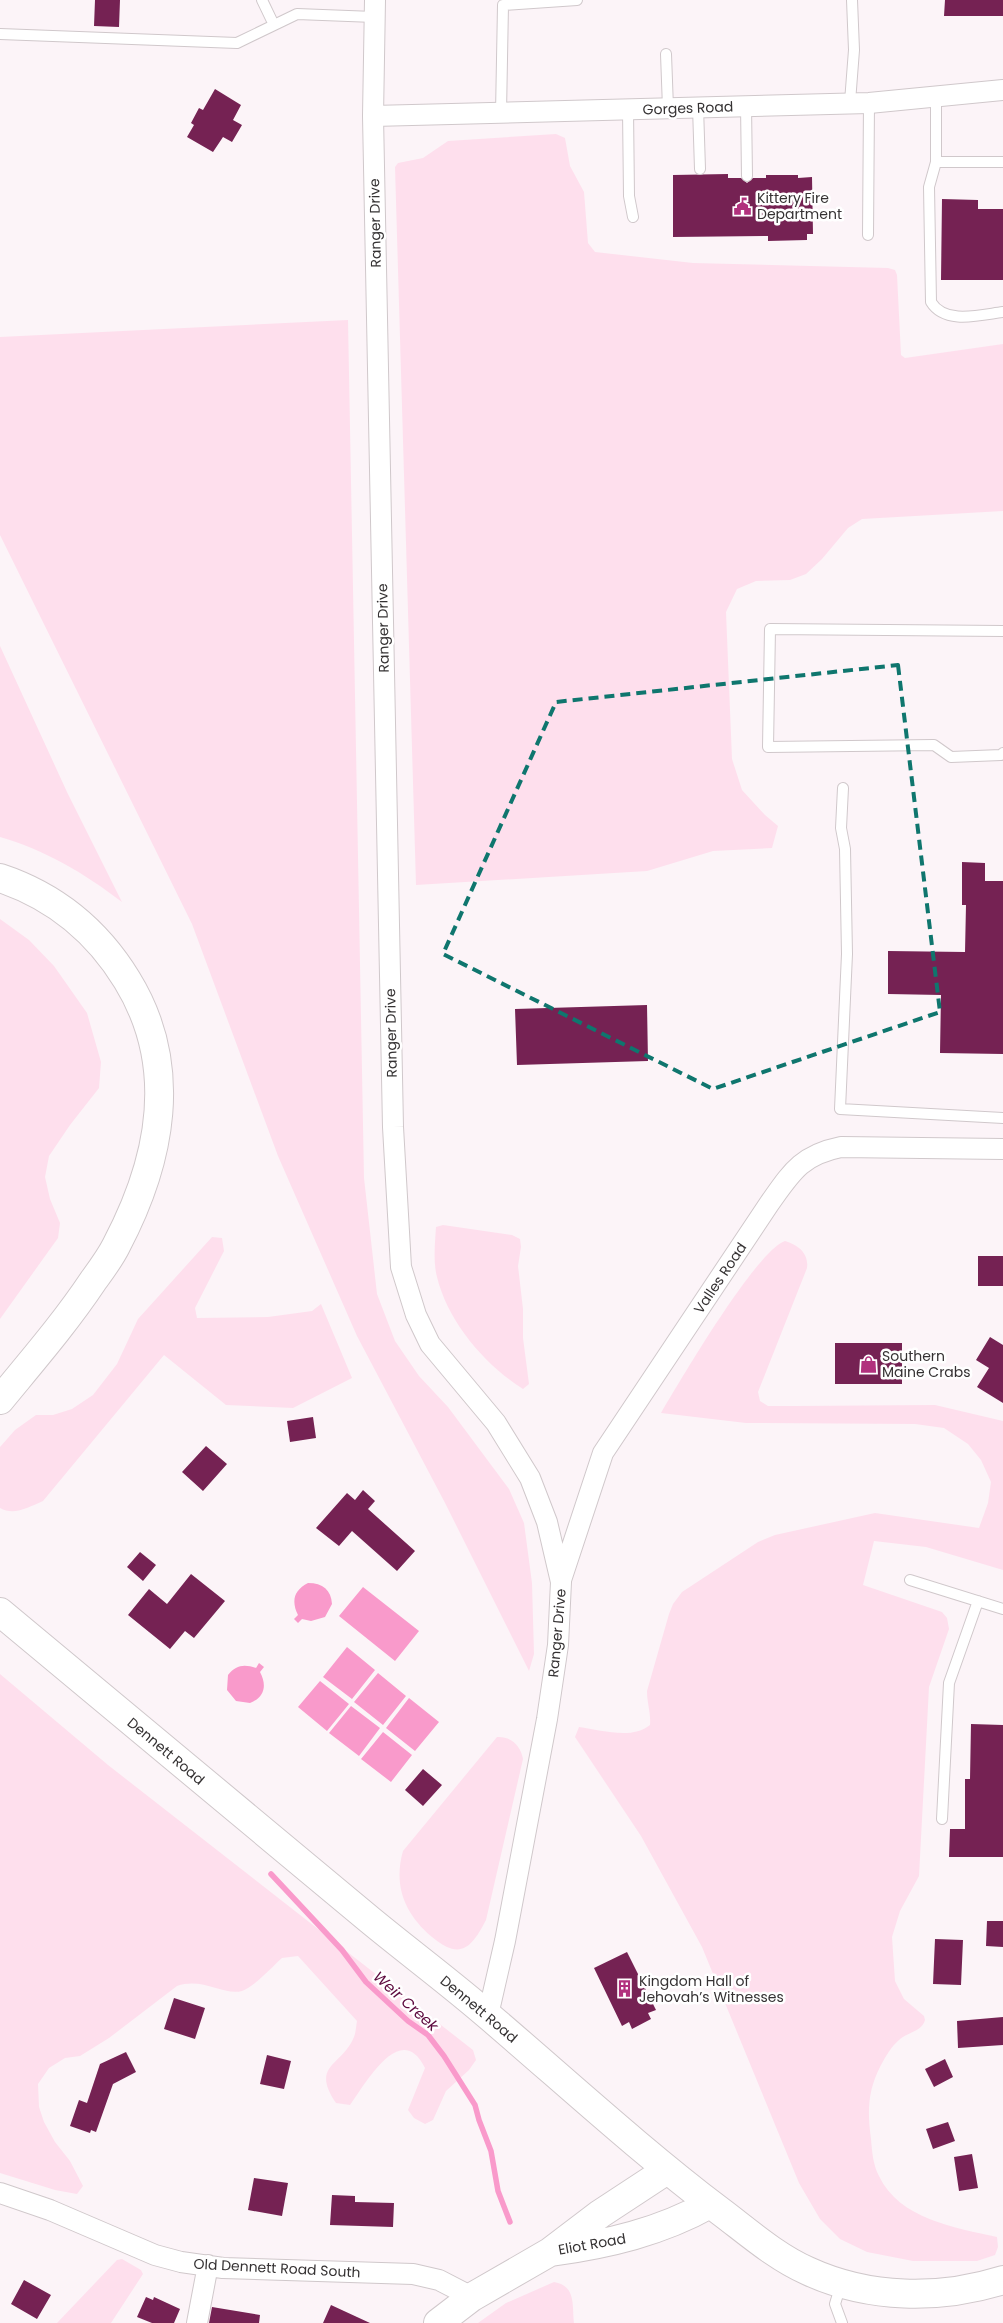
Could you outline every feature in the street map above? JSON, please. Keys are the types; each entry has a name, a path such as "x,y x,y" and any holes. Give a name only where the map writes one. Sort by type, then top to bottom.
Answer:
{"main road":[{"path":"0,878 21,885 49,900 78,920 101,943 120,968 136,994 148,1025 156,1054 160,1084 160,1114 147,1174 116,1247 67,1320 0,1400"},
{"name":"Dennett Road","path":"0,1612 372,1922 488,2015 668,2170 710,2204 790,2262 859,2290 907,2294 935,2293 979,2288 1003,2280"},
{"name":"Eliot Road","path":"550,2252 600,2214 668,2170"},
{"name":"Eliot Road","path":"550,2252 598,2246 637,2236 691,2214 710,2204"},
{"path":"438,2323 472,2297 550,2252"}],"street":[{"name":"Ranger Drive","path":"374,9 373,116 392,1108 401,1268 416,1315 430,1344 496,1423 530,1478 547,1522 561,1582 558,1645 547,1719 505,1941 488,2015"},
{"name":"Gorges Road","path":"373,116 860,103 1003,90"},
{"name":"Valles Road","path":"561,1582 603,1454 769,1204 788,1178 806,1159 824,1150 841,1147 1003,1149"},
{"name":"Old Dennett Road South","path":"0,2192 50,2210 156,2255 181,2262 231,2268 414,2274 439,2280 472,2297"},
{"path":"197,2323 208,2265"}],"lane":[{"path":"262,0 274,25"},
{"path":"502,113 504,4 577,0"},
{"path":"852,0 868,234"},
{"path":"0,34 237,43 297,14 374,9"},
{"path":"666,54 668,108"},
{"path":"936,96 936,162 929,188 931,302 941,312 951,317 1003,312"},
{"path":"746,106 746,176"},
{"path":"698,107 700,169"},
{"path":"628,110 628,196 633,217"},
{"path":"936,162 1003,162"},
{"path":"1003,630 770,629 768,747 934,745 951,757 1001,755 1003,753"},
{"path":"843,788 841,828 845,849 847,954 840,1109 1003,1118"},
{"path":"910,1580 1003,1609"},
{"path":"942,1819 949,1683 978,1601"},
{"path":"841,2284 835,2304 842,2323"}],"highlighted area":[{"path":"898,665 940,1012 713,1089 443,954 556,702"}],"shaded area":[{"path":"556,134 565,138 570,166 584,192 588,243 595,252 693,263 888,268 895,270 897,275 901,355 905,358 1003,344 1003,511 862,519 848,528 822,559 806,574 790,580 756,581 737,589 726,612 732,759 742,790 778,826 772,848 713,851 647,871 416,885 395,167 398,163 423,158 448,141"},
{"path":"348,320 364,1178 377,1294 395,1341 419,1376 448,1407 509,1489 524,1523 532,1583 534,1654 529,1671 444,1501 357,1336 278,1156 192,924 0,535 0,337"},
{"path":"0,646 67,792 122,902 93,881 64,864 17,842 0,837"},
{"path":"0,919 29,940 54,966 87,1013 101,1062 99,1088 49,1156 45,1177 50,1199 60,1223 58,1238 0,1319"},
{"path":"443,1225 512,1235 520,1239 521,1247 518,1266 523,1309 523,1338 529,1384 523,1389 495,1368 470,1341 459,1326 442,1294 435,1265 435,1252 436,1227"},
{"path":"212,1237 222,1238 224,1251 195,1308 197,1318 268,1317 312,1311 321,1304 352,1378 293,1408 226,1405 164,1355 43,1501 16,1511 0,1508 0,1447 15,1430 36,1415 53,1415 72,1409 93,1395 117,1364 138,1319"},
{"path":"785,1241 802,1250 806,1258 807,1268 758,1392 760,1401 768,1406 935,1405 1003,1421 1003,1570 926,1547 874,1541 863,1585 942,1612 947,1618 949,1629 929,1687 919,1876 900,1911 892,1937 895,1981 904,1999 924,2016 925,2020 921,2027 902,2037 894,2046 885,2058 873,2083 869,2109 873,2158 877,2172 888,2191 914,2212 947,2225 997,2237 998,2247 995,2255 977,2261 913,2261 867,2252 840,2239 820,2219 799,2183 702,1947 641,1836 575,1737 579,1727 625,1733 643,1730 650,1725 647,1691 673,1604 682,1592 758,1542 775,1535 875,1513 979,1528 988,1503 991,1482 981,1460 968,1444 944,1428 915,1424 746,1423 661,1413 738,1291 772,1250"},
{"path":"308,1583 318,1584 325,1588 330,1595 332,1604 325,1617 311,1621 302,1619 298,1623 294,1619 298,1615 294,1601 295,1596"},
{"path":"363,1587 419,1631 395,1661 339,1616"},
{"path":"347,1647 375,1670 352,1699 323,1677"},
{"path":"259,1663 264,1667 260,1672 264,1681 262,1694 250,1703 236,1701 227,1690 228,1675 237,1667 248,1666 256,1668"},
{"path":"378,1673 406,1696 383,1725 354,1702"},
{"path":"0,1674 108,1765 473,2050 476,2060 469,2070 446,2091 433,2120 425,2124 414,2118 408,2110 425,2068 416,2055 405,2050 395,2052 384,2060 350,2105 336,2103 326,2081 327,2073 349,2047 355,2035 357,2021 298,1956 282,1958 258,1981 242,1991 228,1991 196,1984 177,1986 109,2038 80,2056 65,2058 49,2068 38,2084 39,2107 44,2122 55,2142 70,2161 83,2186 77,2194 55,2190 0,2173"},
{"path":"320,1681 349,1704 327,1731 298,1707"},
{"path":"409,1698 439,1722 415,1751 386,1728"},
{"path":"351,1706 380,1728 359,1756 329,1733"},
{"path":"383,1732 412,1755 391,1782 361,1759"},
{"path":"497,1737 511,1740 518,1746 523,1759 486,1920 470,1944 464,1948 450,1948 432,1937 408,1909 401,1888 400,1864 403,1851"},
{"path":"122,2259 141,2270 143,2274 111,2323 57,2323 117,2260"},
{"path":"554,2282 566,2287 572,2297 574,2323 478,2323 506,2303"}],"building":[{"path":"95,0 120,0 119,27 94,26"},
{"path":"945,0 1003,0 1003,16 944,16"},
{"path":"215,89 241,105 233,120 242,125 232,142 223,137 213,152 187,137 194,125 191,123 199,108 203,110"},
{"name":"Kittery Fire Department","path":"728,174 728,178 741,178 747,183 753,178 766,178 766,175 798,175 798,178 812,177 813,234 807,234 807,240 768,241 768,236 673,237 673,175"},
{"path":"942,199 978,200 978,209 1003,209 1003,280 941,280"},
{"path":"962,862 985,863 985,881 1003,881 1003,1054 940,1053 941,995 888,994 888,951 965,952 966,905 962,905"},
{"path":"647,1005 648,1061 517,1065 515,1009"},
{"path":"978,1256 1003,1256 1003,1286 978,1286"},
{"path":"990,1337 1003,1345 1003,1403 977,1387 989,1368 976,1360"},
{"name":"Southern Maine Crabs","path":"835,1343 902,1343 902,1384 835,1384"},
{"path":"313,1417 316,1438 290,1442 287,1421"},
{"path":"206,1446 227,1464 203,1491 182,1472"},
{"path":"363,1490 375,1501 368,1509 415,1551 397,1571 352,1531 339,1546 316,1528 347,1493 355,1500"},
{"path":"140,1552 156,1565 143,1581 127,1567"},
{"path":"191,1574 225,1601 194,1638 185,1631 170,1649 128,1615 149,1589 167,1604"},
{"path":"971,1724 1003,1725 1003,1857 949,1857 950,1829 965,1829 965,1779 970,1779"},
{"path":"423,1769 442,1785 423,1806 405,1790"},
{"path":"987,1921 1003,1921 1003,1947 986,1946"},
{"path":"935,1939 963,1940 961,1985 933,1984"},
{"name":"Kingdom Hall of Jehovah’s Witnesses","path":"627,1952 656,2010 648,2013 651,2019 632,2029 629,2022 622,2026 594,1968"},
{"path":"174,1998 205,2008 195,2039 164,2029"},
{"path":"1003,2017 1003,2045 958,2048 957,2021"},
{"path":"126,2052 136,2072 113,2084 96,2132 91,2130 90,2133 70,2126 79,2100 87,2103 100,2064"},
{"path":"267,2055 291,2061 284,2089 260,2084"},
{"path":"945,2059 953,2077 934,2087 925,2069"},
{"path":"948,2122 955,2141 933,2149 926,2129"},
{"path":"972,2154 978,2188 959,2191 954,2157"},
{"path":"254,2178 288,2183 282,2216 248,2210"},
{"path":"332,2195 355,2196 355,2202 394,2203 393,2227 330,2225"},
{"path":"24,2280 51,2295 37,2319 11,2304"},
{"path":"146,2297 153,2300 154,2297 180,2309 174,2323 152,2323 137,2317"},
{"path":"331,2305 370,2323 323,2323"},
{"path":"212,2307 260,2315 259,2323 209,2323"}],"waterway":[{"name":"Weir Creek","path":"271,1874 342,1950 366,1982 408,2021 428,2035 444,2056 475,2105 491,2151 498,2191 510,2222"}],"place":[{"name":"Kittery Fire Department","path":"743,206"},
{"name":"Southern Maine Crabs","path":"868,1364"},
{"name":"Kingdom Hall of Jehovah’s Witnesses","path":"625,1989"}]}
